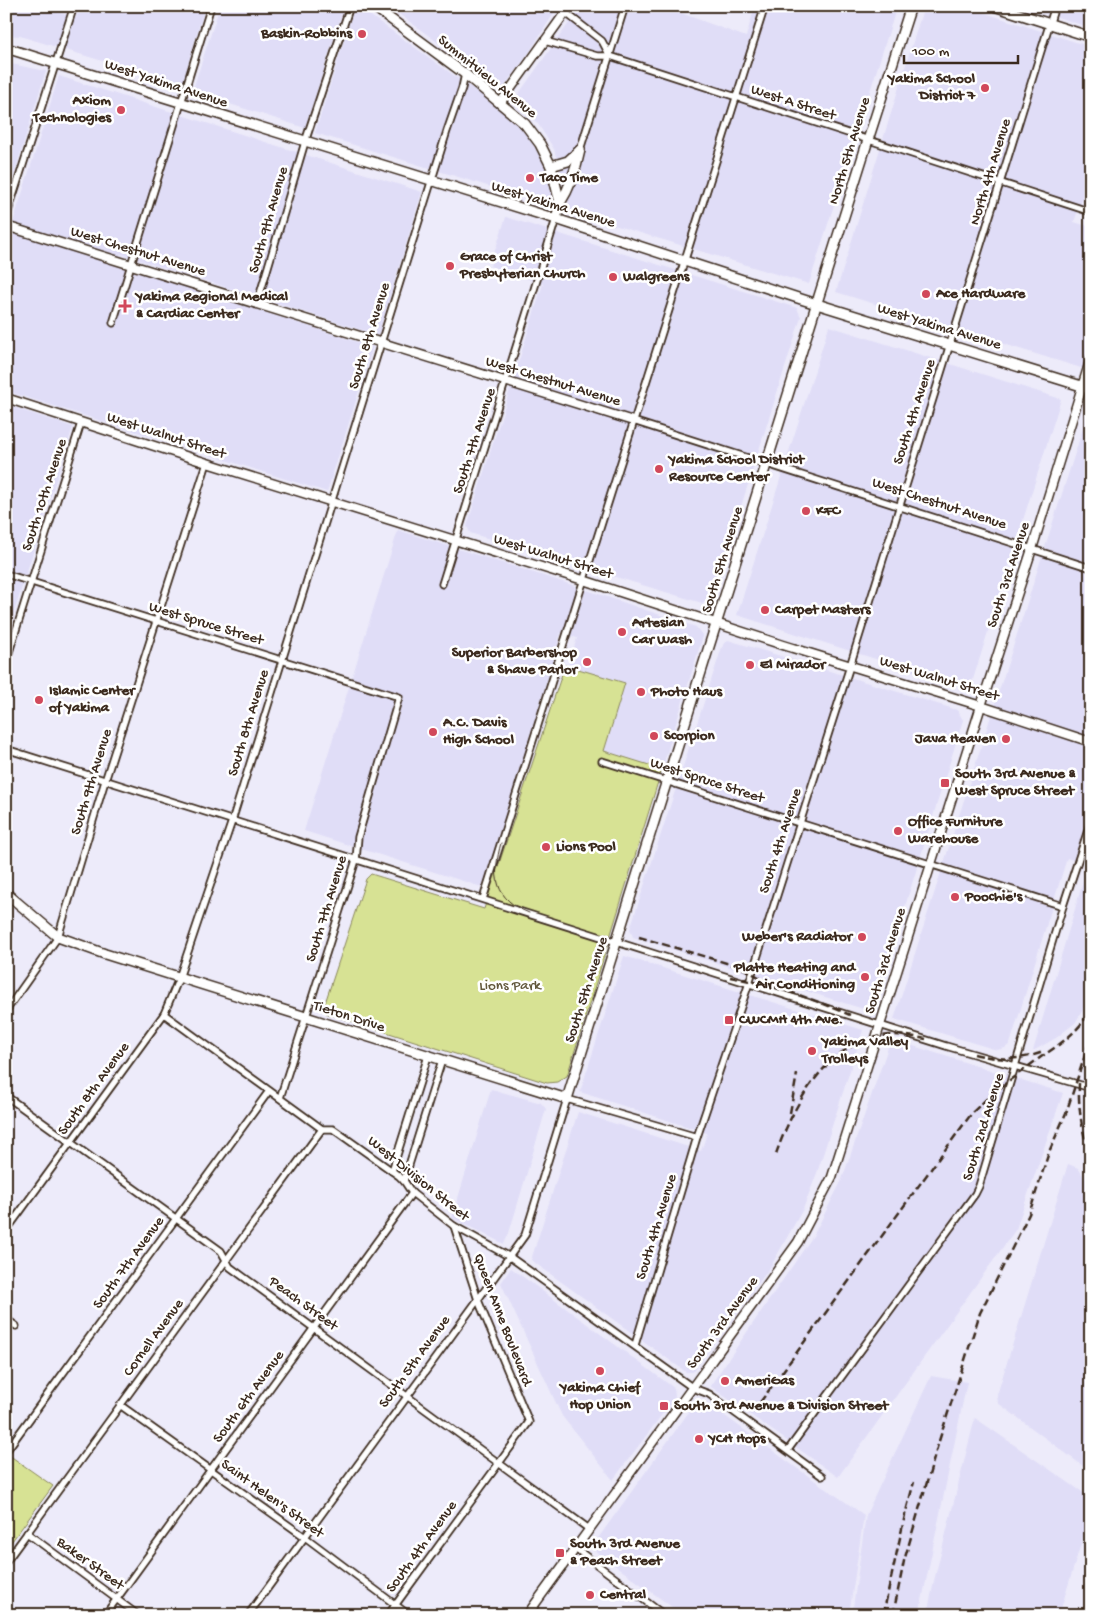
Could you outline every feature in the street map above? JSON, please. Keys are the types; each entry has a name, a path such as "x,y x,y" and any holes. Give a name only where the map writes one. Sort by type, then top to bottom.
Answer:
{"main road":[{"name":"Summitview Avenue","path":"373,6 501,102 534,135 551,166 560,203 556,219"},
{"name":"North 5th Avenue","path":"817,304 911,6"},
{"path":"994,6 1091,37"},
{"name":"West Yakima Avenue","path":"6,48 556,219 817,304 1086,387"},
{"path":"551,166 568,161 580,150"},
{"path":"560,203 570,187 577,168 580,150"},
{"name":"South 5th Avenue","path":"567,1099 817,304"},
{"name":"Tieton Drive","path":"6,893 58,937 179,978 567,1099"}],"street":[{"path":"6,218 74,6"},
{"path":"113,323 211,6"},
{"name":"South 9th Avenue","path":"257,304 305,142 350,6"},
{"path":"557,6 568,9 602,41 610,56"},
{"path":"580,150 625,6"},
{"path":"483,899 765,6"},
{"name":"North 4th Avenue","path":"950,345 1055,6"},
{"path":"501,102 568,9"},
{"name":"West A Street","path":"545,41 597,56 610,56 1091,212"},
{"name":"South 8th Avenue","path":"6,1231 164,1014 179,978 232,821 465,74"},
{"name":"South 7th Avenue","path":"442,584 556,219"},
{"name":"West Chestnut Avenue","path":"6,226 633,421 1091,568"},
{"name":"South 4th Avenue","path":"635,1345 698,1137 850,666 898,505 950,345"},
{"name":"South 3rd Avenue","path":"527,1615 798,1242 832,1177 981,706 1086,387 1091,358"},
{"name":"West Walnut Street","path":"6,398 207,464 583,580 1091,742"},
{"name":"South 10th Avenue","path":"6,662 81,423"},
{"name":"South 9th Avenue","path":"6,1011 58,937 105,781 207,464"},
{"name":"West Spruce Street","path":"6,574 399,696"},
{"name":"South 7th Avenue","path":"280,1098 356,860 358,837 399,696"},
{"path":"6,749 881,1025 1091,1088"},
{"name":"West Spruce Street","path":"602,761 1063,906"},
{"name":"South 2nd Avenue","path":"788,1450 975,1194 1091,821"},
{"name":"West Division Street","path":"164,1014 322,1129 333,1129 392,1171 404,1181 412,1193 454,1226 510,1256 693,1388 709,1394 822,1476"},
{"path":"392,1171 428,1056"},
{"path":"404,1181 442,1060"},
{"name":"South 7th Avenue","path":"7,1450 269,1091"},
{"name":"Peach Street","path":"6,1096 221,1252 230,1267 589,1528"},
{"name":"Tieton Drive","path":"567,1099 698,1137"},
{"name":"South 5th Avenue","path":"248,1615 525,1235 567,1099"},
{"name":"Cornell Avenue","path":"6,1562 322,1129"},
{"name":"South 6th Avenue","path":"105,1615 412,1193"},
{"name":"Queen Anne Boulevard","path":"454,1226 478,1300 529,1422"},
{"path":"6,1319 16,1326"},
{"name":"Saint Helen's Street","path":"120,1405 305,1537 409,1615"},
{"name":"South 4th Avenue","path":"388,1615 529,1422"},
{"name":"Baker Street","path":"27,1533 138,1615"},
{"path":"575,1548 664,1615"}],"shaded area":[{"path":"6,6 40,6 76,18 80,6 205,6 182,85 20,36 6,35"},
{"path":"220,6 344,6 305,128 192,92"},
{"path":"388,6 545,6 554,13 528,54 502,89"},
{"path":"581,6 662,6 746,37 755,6 897,6 809,284 571,212 554,149 538,124 515,99"},
{"path":"924,6 963,6 1091,47 1091,174 1074,222 1091,227 1091,371 836,292"},
{"path":"1024,6 1091,6 1091,28"},
{"path":"354,9 361,9 494,104 524,132 544,161 552,199 546,204 315,133"},
{"path":"6,63 46,71 6,200"},
{"path":"59,76 422,192 378,335 120,254 117,265 373,347 327,492 6,391 6,245"},
{"path":"506,217 797,308 801,317 713,595 702,603 470,533 467,526 543,284 490,266"},
{"path":"829,326 1061,399 970,689 737,615"},
{"path":"1091,403 1091,991 1075,1023 1056,1038 1033,1051 1088,865 1067,858 1010,1044 1005,1048 997,1050 894,1019"},
{"path":"6,405 73,427 6,637"},
{"name":"A.C. Davis High School","path":"398,530 569,584 696,627 703,636 662,769 604,751 624,683 568,666 577,638 561,633 485,888 304,831"},
{"path":"728,640 957,710 963,720 874,1006 870,1011 633,937 630,929 722,647"},
{"path":"624,956 863,1030 817,1173 803,1209 771,1266 693,1372 686,1372 531,1260 578,1112 701,1151 707,1133 580,1092"},
{"path":"891,1039 1063,1093 1016,1229 838,1477 710,1386 813,1236 841,1182"},
{"path":"491,1089 541,1103 546,1109 509,1233 504,1244 452,1218"},
{"path":"1068,1164 1078,1168 1091,1187 1091,1472 998,1403 997,1395"},
{"path":"511,1268 674,1388 675,1397 613,1480 562,1416 501,1283"},
{"path":"931,1376 967,1382 919,1615 852,1615 866,1515"},
{"path":"703,1400 864,1515 849,1615 683,1615 591,1548 696,1402"},
{"path":"975,1418 1091,1498 1091,1511 1059,1615 927,1615"}],"green space":[{"name":"Lions Park","path":"565,665 625,683 604,751 662,769 567,1076 557,1082 547,1083 326,1013 324,1006 366,879 371,874 484,909"},
{"path":"6,1453 53,1486 6,1549"}],"tram line":[{"path":"501,843 497,866 498,885 509,901 529,913"}],"railway":[{"path":"639,937 740,967 784,990"},
{"path":"730,977 792,993 850,1015"},
{"path":"753,1412 972,1113 988,1097 1069,1036 1091,1010"},
{"path":"776,1154 801,1099 826,1066 841,1053 858,1043 889,1035 926,1039"},
{"path":"893,1615 904,1561 939,1441 980,1313 1029,1214 1049,1152 1066,1113 1091,1037"},
{"path":"974,1054 1008,1059 1043,1052"},
{"path":"790,1113 797,1074"},
{"path":"1079,1083 1081,1121 1091,1157"},
{"path":"883,1615 914,1482"}],"place":[{"name":"Baskin-Robbins","path":"362,34"},
{"name":"Yakima School District 7","path":"985,88"},
{"name":"Axiom Technologies","path":"121,110"},
{"name":"Taco Time","path":"530,178"},
{"name":"Grace of Christ Presbyterian Church","path":"450,266"},
{"name":"Walgreens","path":"613,277"},
{"name":"Ace Hardware","path":"926,294"},
{"name":"Yakima Regional Medical & Cardiac Center","path":"125,306"},
{"name":"Yakima School District Resource Center","path":"659,469"},
{"name":"KFC","path":"806,511"},
{"name":"Carpet Masters","path":"765,610"},
{"name":"Artesian Car Wash","path":"622,632"},
{"name":"Superior Barbershop & Shave Parlor","path":"587,662"},
{"name":"El Mirador","path":"750,665"},
{"name":"Photo Haus","path":"641,692"},
{"name":"Islamic Center of Yakima","path":"39,700"},
{"name":"A.C. Davis High School","path":"433,732"},
{"name":"Scorpion","path":"654,736"},
{"name":"Java Heaven","path":"1006,739"},
{"name":"South 3rd Avenue & West Spruce Street","path":"945,783"},
{"name":"Office Furniture Warehouse","path":"898,831"},
{"name":"Lions Pool","path":"546,847"},
{"name":"Poochie's","path":"955,897"},
{"name":"Weber's Radiator","path":"862,937"},
{"name":"Platte Heating and Air Conditioning","path":"865,977"},
{"name":"CWCMH 4th Ave.","path":"729,1020"},
{"name":"Yakima Valley Trolleys","path":"812,1051"},
{"name":"Yakima Chief Hop Union","path":"600,1371"},
{"name":"AmeriGas","path":"725,1381"},
{"name":"South 3rd Avenue & Division Street","path":"664,1406"},
{"name":"YCH Hops","path":"699,1439"},
{"name":"South 3rd Avenue & Peach Street","path":"560,1553"},
{"name":"Central","path":"590,1595"}]}
